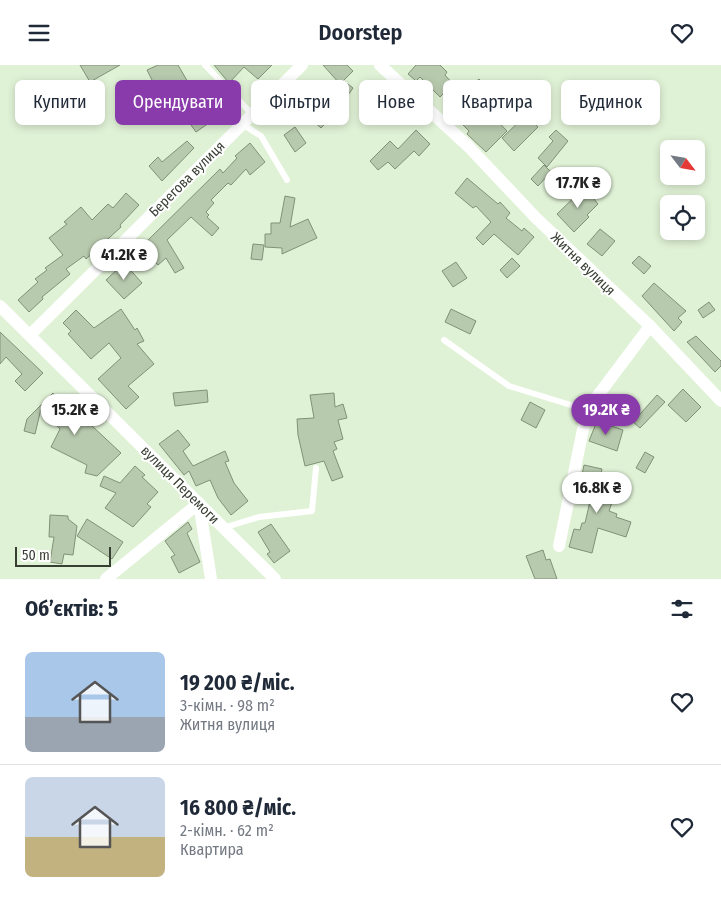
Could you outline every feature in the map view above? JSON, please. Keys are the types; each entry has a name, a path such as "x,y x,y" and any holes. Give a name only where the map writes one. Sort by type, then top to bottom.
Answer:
{"street":[{"name":"Берегова вулиця","path":"287,80 302,65"},
{"name":"Житня вулиця","path":"380,65 468,146 536,218 650,326 721,401"},
{"name":"Берегова вулиця","path":"30,335 251,115"},
{"name":"вулиця Перемоги","path":"0,306 275,579"},
{"path":"559,547 587,410 650,326"},
{"path":"106,579 198,503 211,579"}],"lane":[{"path":"205,65 251,113"},
{"path":"242,124 261,136 287,180"},
{"path":"444,340 509,386 587,410"},
{"path":"223,528 259,517 312,511 316,468"}],"building":[{"path":"80,65 120,65 94,80 89,80"},
{"path":"158,65 178,65 187,80 152,80 147,70"},
{"path":"214,65 272,65 258,79 244,67 232,80 226,80"},
{"path":"323,65 347,65 353,71 344,80 336,80"},
{"path":"416,65 440,65 447,72 445,75 449,80 443,80 443,94 440,97 433,90 433,80 423,80 420,77 415,80 408,74"},
{"path":"349,85 353,88 349,94"},
{"path":"191,125 206,125 196,132"},
{"path":"463,125 501,125 507,131 486,152 467,134 469,131"},
{"path":"516,125 536,125 538,127 514,151 502,138"},
{"path":"295,127 306,143 295,152 284,135"},
{"path":"416,130 430,144 419,156 414,151 395,169 388,162 378,170 370,161 390,141 398,149"},
{"path":"556,130 568,141 547,167 538,158 553,141 549,137"},
{"path":"187,141 194,148 162,181 149,166 158,157 162,162"},
{"path":"250,143 265,162 250,175 246,169 231,185 228,183 211,200 214,203 206,212 209,215 207,217 219,228 212,236 191,217 167,240 184,268 175,273 166,258 158,265 140,248 220,169 223,173 237,158 235,156"},
{"path":"544,165 551,172 538,186 531,179"},
{"path":"467,178 498,204 500,202 510,213 506,218 522,231 524,228 534,237 518,255 494,234 483,245 476,238 491,222 476,206 473,208 455,193"},
{"path":"586,186 596,197 594,199 598,204 587,215 589,217 574,232 557,214"},
{"path":"126,193 139,205 120,225 121,227 86,259 84,256 66,269 70,274 42,297 43,299 29,312 18,300 38,282 35,279 47,270 45,268 63,255 49,238 67,224 64,222 81,207 92,220 108,204 113,208"},
{"path":"285,196 295,198 290,227 308,219 317,238 282,254 282,248 265,247 265,234 271,234 271,223 280,223"},
{"path":"600,229 615,241 602,256 587,244"},
{"path":"253,244 264,245 262,260 251,259"},
{"path":"639,256 651,266 644,274 632,263"},
{"path":"512,258 520,266 507,278 500,270"},
{"path":"456,262 467,278 453,287 442,271"},
{"path":"124,263 142,283 124,299 106,280"},
{"path":"654,283 686,311 678,318 682,322 674,331 642,296"},
{"path":"709,302 715,310 703,318 698,310"},
{"path":"121,309 135,330 137,328 144,341 137,344 154,364 128,386 139,397 126,409 98,379 121,358 109,343 91,359 68,334 71,331 63,323 76,310 94,328"},
{"path":"451,309 476,321 470,334 445,322"},
{"path":"0,332 43,373 25,391 15,381 22,374 6,357 0,364"},
{"path":"696,336 721,361 721,366 715,372 687,342"},
{"path":"683,389 701,407 686,422 668,405"},
{"path":"207,390 208,402 175,406 173,393"},
{"path":"53,393 57,398 60,396 121,453 97,476 85,473 87,465 51,447 60,429 41,409 35,434 24,431 27,419"},
{"path":"334,393 335,407 343,404 347,418 338,420 343,439 334,442 337,449 333,451 343,477 332,481 324,461 305,466 298,435 297,419 314,418 310,395"},
{"path":"657,395 665,402 640,428 633,422"},
{"path":"530,402 545,410 536,428 521,420"},
{"path":"597,421 623,430 617,451 589,441"},
{"path":"178,430 190,445 183,451 193,466 225,451 229,461 225,462 234,483 248,501 231,515 218,498 210,480 196,486 189,471 184,475 159,444"},
{"path":"645,452 654,457 645,473 636,468"},
{"path":"584,465 602,469 598,488 615,494 609,511 617,514 616,517 631,522 626,537 598,528 592,553 569,547 574,529 580,530 582,523 585,523 591,497 586,496 589,481 581,480"},
{"path":"135,466 145,475 142,477 158,492 147,504 151,507 133,527 105,508 116,493 100,486 104,476 120,483"},
{"path":"50,515 68,516 68,519 77,526 73,555 64,554 62,564 50,562 54,537 49,537"},
{"path":"87,519 123,542 112,559 77,536"},
{"path":"188,522 192,529 187,533 200,562 179,573 171,557 175,555 165,541"},
{"path":"271,524 290,551 274,563 267,554 270,552 258,532"},
{"path":"543,550 546,560 550,559 557,579 535,579 526,556"}]}
